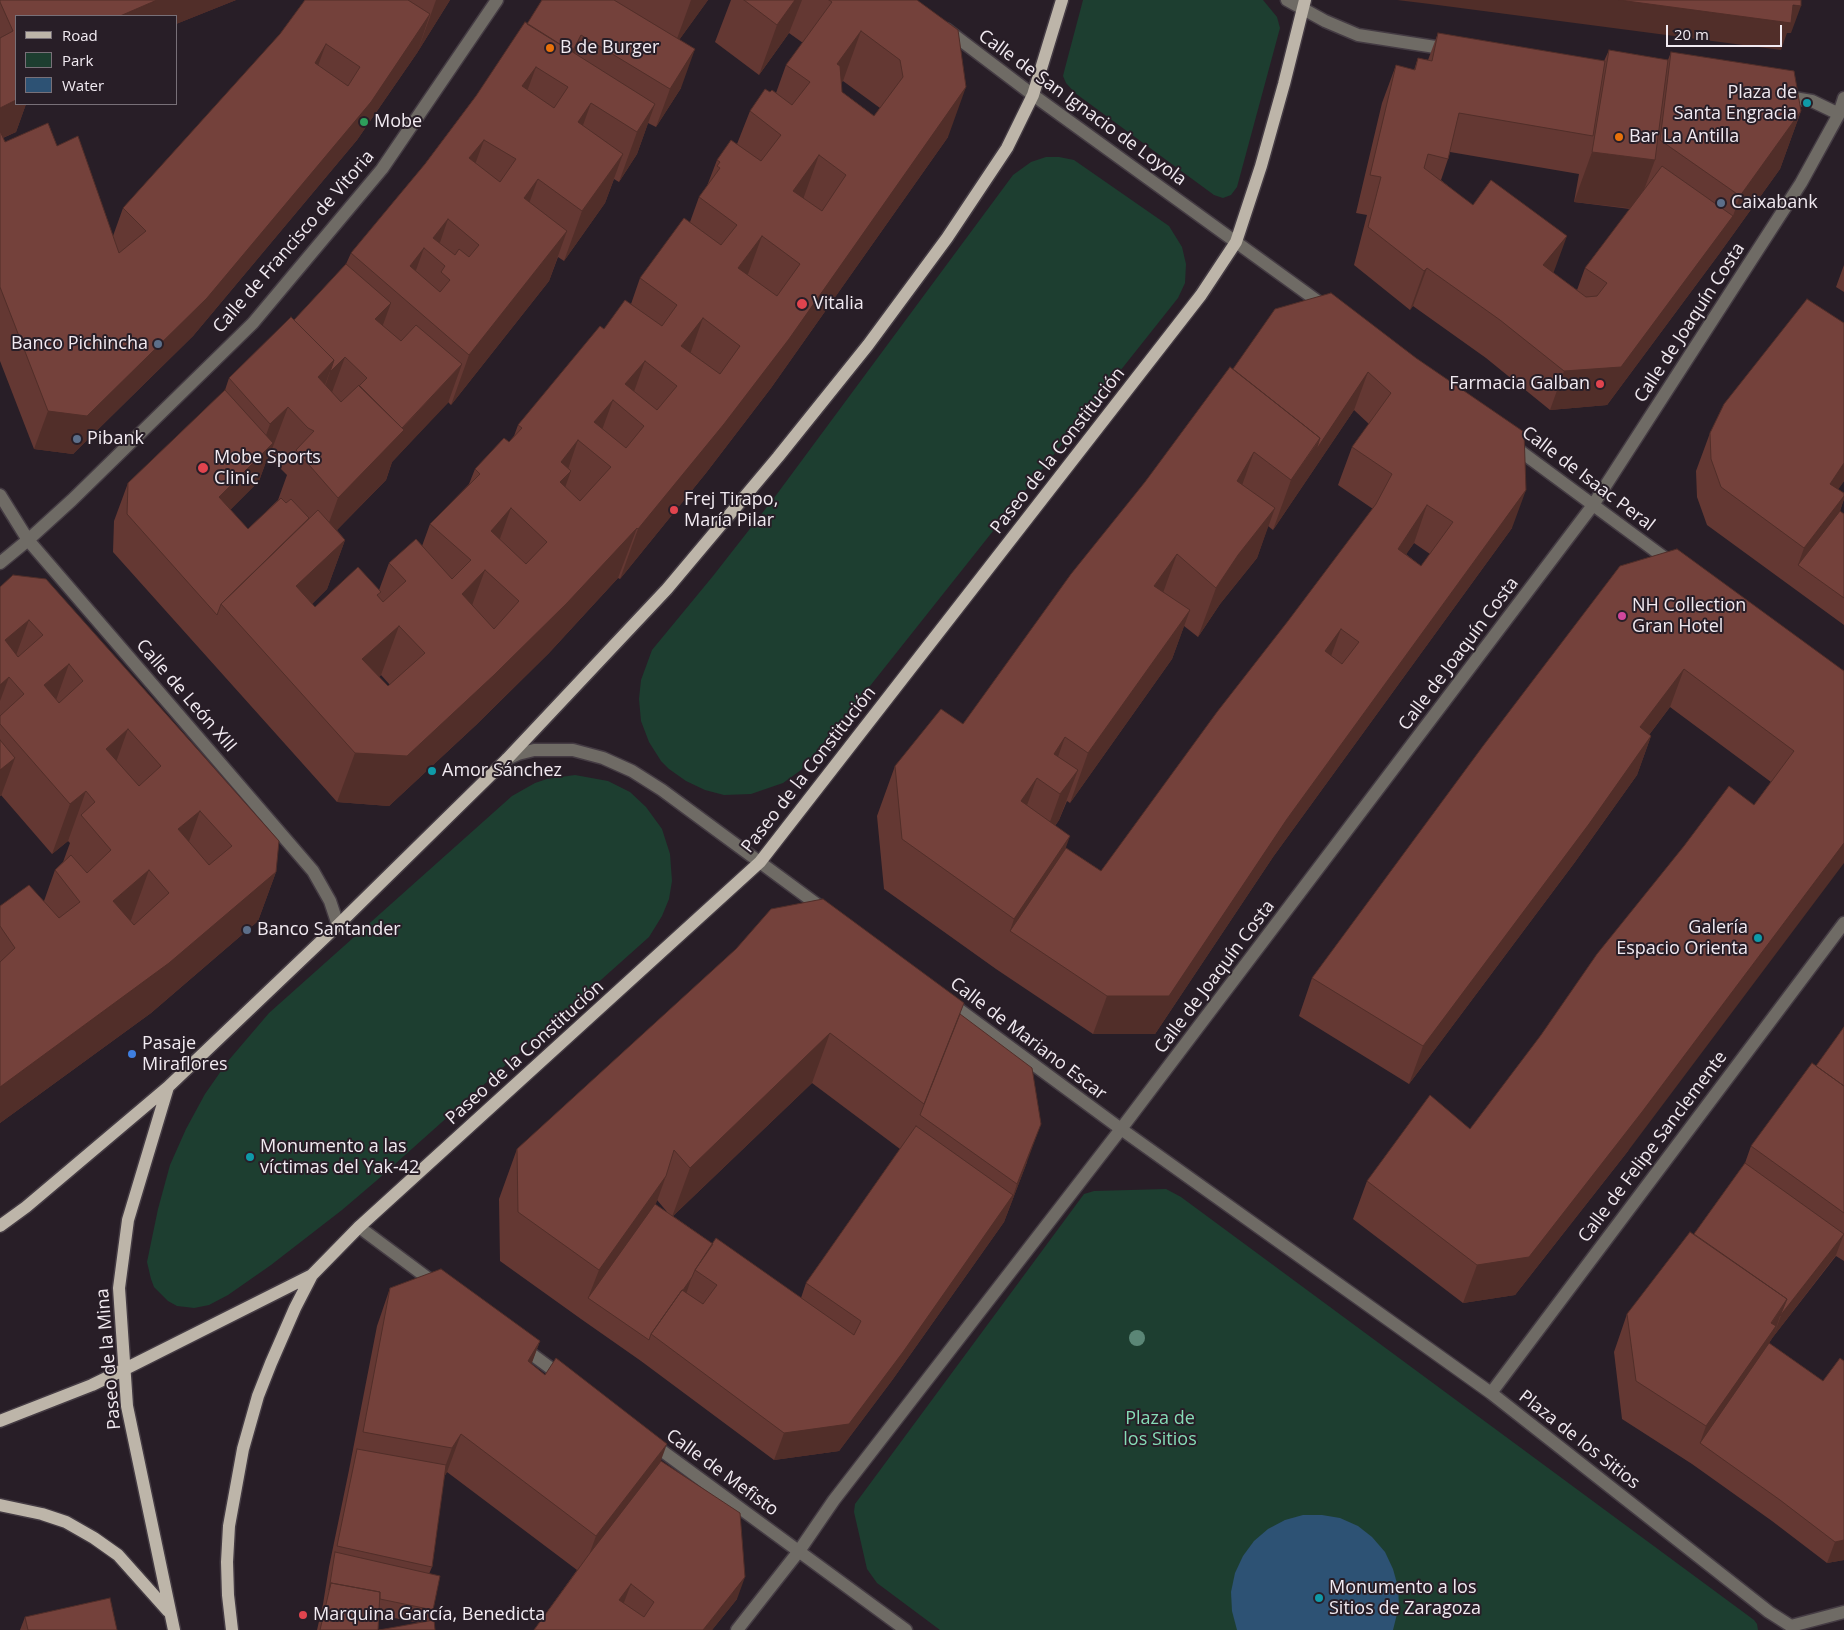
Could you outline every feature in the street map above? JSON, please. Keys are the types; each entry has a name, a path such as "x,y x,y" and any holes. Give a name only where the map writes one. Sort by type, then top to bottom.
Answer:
{"main road":[{"path":"0,1226 33,1201 168,1087 338,925 507,759 668,589 862,353 947,238 1002,156 1033,95 1062,0"},
{"name":"Paseo de la Constitución","path":"0,1421 92,1385 312,1276 359,1227 760,862 1201,295 1236,242 1263,158 1304,4"},
{"name":"Paseo de la Mina","path":"168,1087 128,1220 118,1288 129,1416 174,1630"},
{"path":"232,1630 227,1562 229,1526 243,1449 256,1403 271,1363 295,1308 312,1276"},
{"path":"0,1505 42,1514 66,1522 88,1534 118,1555 140,1577 170,1613"}],"street":[{"name":"Calle de Francisco de Vitoria","path":"0,563 72,500 252,323 382,170 496,0"},
{"path":"1287,0 1304,4 1325,21 1358,35 1456,50"},
{"name":"Calle de San Ignacio de Loyola","path":"938,22 1033,95 1236,242"},
{"path":"1768,93 1812,101 1839,114 1844,98"},
{"name":"Calle de Joaquín Costa","path":"1121,1130 1593,505 1801,183 1839,114"},
{"path":"1236,242 1340,318"},
{"name":"Calle de Isaac Peral","path":"1505,440 1685,574"},
{"name":"Calle de León XIII","path":"0,495 28,540 313,871 330,901 338,925"},
{"path":"507,759 534,750 573,750 603,758 632,771 662,790 839,920"},
{"name":"Calle de Felipe Sanclemente","path":"1491,1393 1844,923"},
{"name":"Calle de Mariano Escar","path":"942,997 1121,1130"},
{"path":"737,1630 799,1551 834,1500 1121,1130"},
{"name":"Plaza de los Sitios","path":"1121,1130 1491,1393 1791,1628"},
{"path":"359,1227 449,1293"},
{"path":"513,1341 577,1388"},
{"name":"Calle de Mefisto","path":"642,1435 799,1551"},
{"path":"799,1551 906,1630"},
{"path":"1791,1628 1844,1612"}],"green space":[{"path":"1083,0 1263,0 1277,17 1280,28 1237,187 1231,195 1223,198 1214,195 1075,93 1066,83 1063,76"},
{"path":"1046,157 1074,160 1169,226 1182,247 1186,264 1185,283 1178,298 801,770 783,783 751,794 724,795 705,790 686,781 661,761 649,742 641,721 639,699 641,680 652,650 774,498 1013,175 1031,162"},
{"path":"575,775 608,781 630,792 646,807 662,829 670,854 672,881 669,899 662,916 649,937 376,1181 271,1265 228,1295 209,1305 194,1308 177,1306 168,1301 154,1287 147,1262 158,1209 170,1165 186,1129 205,1094 228,1061 269,1013 512,796 535,783 547,779"},
{"name":"Plaza de los Sitios","path":"1166,1189 1181,1197 1754,1620 1758,1630 940,1630 877,1583 867,1569 854,1512 855,1504 1084,1194 1094,1191"}],"water":[{"path":"1303,1515 1322,1515 1340,1518 1358,1526 1372,1537 1385,1552 1393,1569 1398,1587 1399,1606 1393,1630 1237,1630 1232,1611 1231,1592 1235,1573 1243,1556 1254,1541 1268,1529 1285,1520"}],"building":[{"path":"0,0 157,0 122,15 15,15 15,100 0,108 0,38 13,31"},
{"path":"305,0 408,0 430,14 371,102 207,298 87,416 48,411 0,287 0,131 5,142 48,123 57,146 78,136 119,253 146,231 123,208 280,34","holes":["326,44 360,67 348,86 315,63"]},
{"path":"542,0 614,0 695,49 670,89 581,35 572,52 527,24"},
{"path":"744,0 795,0 777,25"},
{"path":"829,0 917,0 958,30 966,87 789,339 724,424 638,529 494,675 407,756 355,753 221,604 318,510 345,540 296,586 315,607 358,567 381,592 377,595 383,602 406,581 389,563 416,539 452,579 471,560 430,524 480,474 475,469 504,438 509,442 522,428 518,425 600,326 604,329 625,300 662,326 677,305 640,278 684,218 721,245 737,225 699,197 720,168 717,166 720,162 717,160 731,140 761,161 781,135 750,111 765,89 770,92 772,90 792,105 810,82 786,65 832,2","holes":["861,31 900,60 903,77 874,116 842,92 840,66 837,64","819,155 846,175 822,211 793,191","762,236 800,264 777,296 738,268","703,318 740,346 720,374 681,346","645,361 677,386 657,410 625,384","613,400 644,426 626,448 594,422","578,440 611,467 580,501 560,482 571,471 561,462","511,508 547,542 526,564 491,531","485,570 519,601 494,629 462,594","399,626 425,653 388,686 362,659"]},
{"path":"1619,0 1801,0 1801,6 1793,5 1791,23"},
{"path":"525,22 655,104 637,132 591,103 578,122 623,154 582,211 538,179 524,198 567,231 469,355 351,253 425,164 476,96","holes":["536,67 568,87 554,108 522,86","484,140 516,159 500,182 469,158","448,219 479,245 469,257 459,249 455,255 433,238","424,248 445,266 441,272 450,280 440,292 410,266"]},
{"path":"1438,33 1605,61 1593,136 1459,113 1448,159 1428,154 1424,168 1473,205 1491,180 1567,236 1543,265 1586,297 1597,296 1607,283 1585,268 1662,166 1733,216 1621,367 1564,371 1500,320 1427,268 1424,271 1368,227 1381,177 1370,175 1396,65 1415,70 1418,58 1432,61"},
{"path":"1609,50 1668,60 1655,160 1592,152"},
{"path":"1671,52 1794,71 1801,111 1740,196 1660,140"},
{"path":"346,264 391,303 375,319 401,341 416,325 462,364 402,428 359,386 367,378 345,357 330,372 334,360 294,320"},
{"path":"1331,293 1416,358 1524,432 1526,490 1287,819 1169,996 1107,996 1010,931 1066,848 1101,871 1217,712 1376,504 1392,474 1352,447 1391,393 1368,372 1316,450 1320,438 1233,369 1275,309","holes":["1427,505 1453,522 1421,566 1398,549","1341,629 1359,642 1342,664 1325,651"]},
{"path":"1807,299 1844,323 1844,463 1830,484 1844,493 1844,496 1804,548 1721,487 1711,459 1710,433 1724,404"},
{"path":"291,317 334,360 318,377 341,402 359,385 404,430 338,498 296,450 314,431 308,428 288,407 270,424 229,378"},
{"path":"1230,367 1320,438 1291,480 1254,452 1237,481 1275,508 1238,555 1216,588 1177,554 1154,586 1190,610 1088,753 1065,737 1054,754 1078,770 1060,794 1037,778 1021,801 1070,836 1014,919 902,839 895,766 941,709 963,724 1071,574 1145,482"},
{"path":"225,390 273,443 219,497 248,529 281,498 286,503 291,499 309,518 221,604 217,615 127,514 128,483"},
{"path":"1840,511 1844,514 1844,598 1798,565"},
{"path":"1677,549 1844,671 1844,843 1642,1112 1529,1257 1477,1265 1367,1181 1430,1095 1470,1129 1541,1035 1597,954 1684,846 1729,786 1754,805 1794,751 1684,669 1640,727 1651,736 1589,824 1423,1046 1312,978 1483,746 1620,566"},
{"path":"13,575 46,579 279,841 276,872 169,963 0,1087 0,962 15,948 0,926 0,906 29,885 59,918 80,902 55,870 71,855 87,873 111,850 81,815 95,802 86,791 70,804 0,724 0,716 24,694 9,677 0,685 0,587","holes":["29,620 43,635 18,657 5,640","69,664 83,681 59,703 44,685","128,729 161,766 139,786 106,749","200,811 232,846 209,865 178,829","149,870 169,893 134,925 113,901"]},
{"path":"0,740 15,758 0,770"},
{"path":"823,899 964,1003 924,1104 830,1033 690,1168 674,1150 666,1176 599,1270 518,1212 517,1149 736,949 771,909"},
{"path":"960,1014 1032,1068 1041,1124 1017,1184 920,1115"},
{"path":"1844,1027 1844,1086 1816,1066"},
{"path":"1812,1063 1844,1086 1844,1213 1751,1146"},
{"path":"916,1126 1013,1195 903,1352 849,1424 784,1433 651,1334 682,1290 703,1304 717,1285 695,1270 716,1238 854,1335 861,1321 806,1283"},
{"path":"1745,1163 1844,1234 1780,1316 1787,1299 1694,1234"},
{"path":"655,1204 713,1244 651,1334 649,1340 588,1298"},
{"path":"1690,1232 1787,1299 1771,1323 1776,1326 1706,1426 1636,1381 1627,1314"},
{"path":"441,1269 540,1341 528,1361 545,1375 556,1358 667,1444 596,1536 461,1434 452,1448 363,1432 390,1288"},
{"path":"1769,1343 1823,1381 1840,1358 1844,1361 1844,1540 1835,1542 1700,1443"},
{"path":"357,1449 446,1465 432,1567 337,1546"},
{"path":"661,1461 740,1513 745,1577 703,1630 534,1630","holes":["631,1584 654,1602 644,1617 619,1600"]},
{"path":"335,1552 440,1576 433,1610 380,1599 380,1592 331,1583 329,1590"},
{"path":"331,1583 380,1592 378,1630 320,1630"},
{"path":"110,1598 117,1630 28,1630 25,1617"},
{"path":"434,1620 435,1630 379,1630"}],"place":[{"name":"B de Burger","path":"550,48"},
{"name":"Plaza de Santa Engracia","path":"1807,103"},
{"name":"Mobe","path":"364,122"},
{"name":"Bar La Antilla","path":"1619,137"},
{"name":"Caixabank","path":"1721,203"},
{"name":"Vitalia","path":"802,304"},
{"name":"Banco Pichincha","path":"158,344"},
{"name":"Farmacia Galban","path":"1600,384"},
{"name":"Pibank","path":"77,439"},
{"name":"Mobe Sports Clinic","path":"203,468"},
{"name":"Frej Tirapo, María Pilar","path":"674,510"},
{"name":"NH Collection Gran Hotel","path":"1622,616"},
{"name":"Amor Sánchez","path":"432,771"},
{"name":"Banco Santander","path":"247,930"},
{"name":"Galería Espacio Orienta","path":"1758,938"},
{"name":"Pasaje Miraflores","path":"132,1054"},
{"name":"Monumento a las víctimas del Yak-42","path":"250,1157"},
{"name":"Monumento a los Sitios de Zaragoza","path":"1319,1598"},
{"name":"Marquina García, Benedicta","path":"303,1615"}]}
